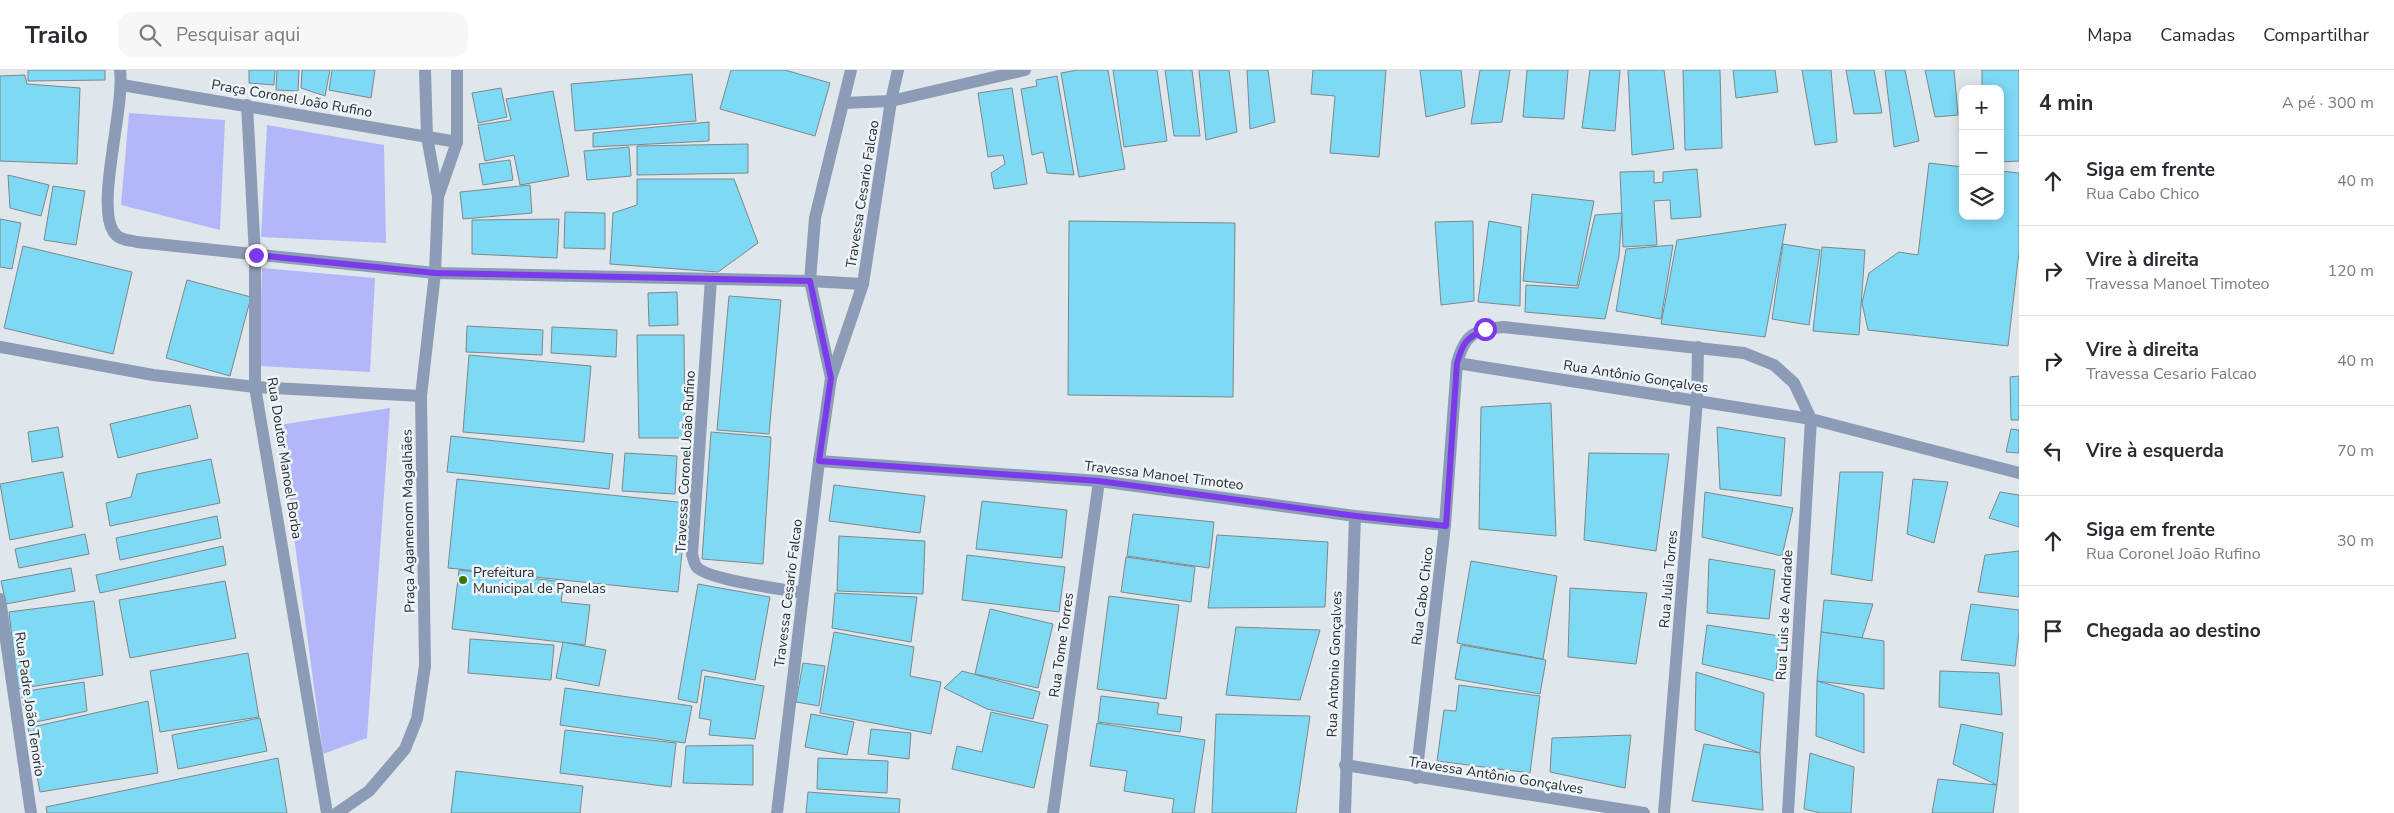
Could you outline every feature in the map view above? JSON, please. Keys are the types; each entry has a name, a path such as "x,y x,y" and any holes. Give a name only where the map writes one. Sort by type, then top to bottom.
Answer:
{"street":[{"path":"120,70 122,85 116,120 108,214 114,232 119,237 138,242 435,273 810,281 863,284"},
{"name":"Praça Agamenom Magalhães","path":"338,813 369,791 405,750 417,719 425,666 422,396 435,273 438,197 427,137 425,70"},
{"name":"Praça Agamenom Magalhães","path":"438,197 457,142 457,70"},
{"name":"Travessa Cesario Falcao","path":"831,378 810,281 815,218 851,70"},
{"name":"Travessa Cesario Falcao","path":"777,813 819,461 831,378 863,284 891,101 898,70"},
{"path":"844,103 891,101 1025,70"},
{"name":"Praça Coronel João Rufino","path":"122,85 457,142"},
{"name":"Rua Doutor Manoel Borba","path":"247,105 256,255 256,387 327,813"},
{"name":"Travessa Coronel João Rufino","path":"710,279 692,554 696,566 706,573 723,578 803,592"},
{"name":"Rua Cabo Chico","path":"1416,778 1446,526 1457,363 1462,344 1471,336 1485,329 1503,327 1698,347"},
{"path":"0,347 153,375 256,387 422,396"},
{"path":"1698,347 1744,353 1774,365 1794,383 1811,420"},
{"name":"Rua Julia Torres","path":"1664,813 1697,400 1698,347"},
{"name":"Rua Antônio Gonçalves","path":"1457,363 1697,400 1811,420 2019,473"},
{"name":"Rua Luis de Andrade","path":"1788,813 1811,420"},
{"name":"Travessa Manoel Timoteo","path":"819,461 1099,481 1356,516 1446,526"},
{"name":"Rua Tome Torres","path":"1053,813 1099,481"},
{"name":"Rua Antonio Gonçalves","path":"1345,813 1345,765 1356,516"},
{"name":"Rua Padre João Tenorio","path":"0,599 32,813"},
{"name":"Travessa Antônio Gonçalves","path":"1345,765 1416,778 1644,813"}],"shaded area":[{"path":"129,113 225,120 220,230 121,205"},
{"path":"267,125 384,145 386,243 261,237"},
{"path":"262,268 375,278 370,372 259,366"},
{"path":"390,408 367,738 323,754 279,425"}],"building":[{"path":"28,70 105,70 105,80 28,81"},
{"path":"249,70 275,70 274,85 249,83"},
{"path":"277,70 299,70 298,91 276,90"},
{"path":"302,70 330,70 325,96 301,88"},
{"path":"332,70 375,70 371,98 329,90"},
{"path":"731,70 785,70 830,83 815,136 720,109"},
{"path":"1078,70 1108,70 1125,169 1079,177 1061,73"},
{"path":"1113,70 1157,70 1167,141 1124,147"},
{"path":"1165,70 1192,70 1200,136 1174,136"},
{"path":"1199,70 1229,70 1237,132 1206,140"},
{"path":"1247,70 1268,70 1275,122 1250,129"},
{"path":"1313,70 1386,70 1379,157 1330,153 1335,96 1311,94"},
{"path":"1420,70 1461,70 1465,107 1426,117"},
{"path":"1480,70 1510,70 1502,122 1471,124"},
{"path":"1527,70 1568,70 1564,119 1523,117"},
{"path":"1590,70 1620,70 1615,131 1582,128"},
{"path":"1628,70 1664,70 1674,149 1632,155"},
{"path":"1683,70 1720,70 1722,148 1685,150"},
{"path":"1733,70 1775,70 1778,92 1736,98"},
{"path":"1802,70 1831,70 1837,142 1815,145"},
{"path":"1846,70 1874,70 1882,113 1854,114"},
{"path":"1885,70 1905,70 1919,141 1894,147"},
{"path":"1925,70 1954,70 1958,115 1935,117"},
{"path":"1982,70 2019,70 2019,161 2004,162 2004,85 1982,85"},
{"path":"692,74 696,121 575,131 571,84"},
{"path":"25,75 27,84 80,88 77,164 0,161 0,76"},
{"path":"1057,76 1074,175 1047,173 1043,152 1032,155 1021,89 1037,86 1036,80"},
{"path":"501,88 507,117 478,123 472,93"},
{"path":"1012,88 1027,184 994,189 991,173 1005,164 1003,155 988,157 978,93"},
{"path":"553,91 569,176 520,185 514,155 485,161 478,125 511,120 506,99"},
{"path":"709,122 709,141 593,147 593,133"},
{"path":"748,144 748,173 637,175 637,146"},
{"path":"629,147 631,176 587,180 584,151"},
{"path":"510,160 513,180 483,185 479,164"},
{"path":"1929,163 1959,167 1959,220 2004,220 2004,171 2019,173 2019,252 2008,346 1868,330 1862,303 1869,273 1899,252 1918,255"},
{"path":"1697,169 1701,217 1671,219 1670,200 1654,201 1657,245 1623,247 1620,172 1654,171 1654,183 1663,182 1663,172"},
{"path":"8,175 49,185 41,216 10,208"},
{"path":"637,179 734,179 758,243 718,272 610,264 613,213 637,205"},
{"path":"530,185 532,213 463,219 460,192"},
{"path":"53,186 85,191 76,245 44,240"},
{"path":"1532,194 1594,201 1577,286 1523,281"},
{"path":"565,212 605,213 605,249 564,248"},
{"path":"1622,213 1619,256 1605,319 1525,312 1526,285 1578,288 1595,215"},
{"path":"0,219 21,223 12,269 0,267"},
{"path":"559,219 557,258 472,254 472,220"},
{"path":"1069,221 1235,223 1233,397 1068,395"},
{"path":"1473,221 1474,301 1441,305 1435,222"},
{"path":"1489,221 1521,227 1520,306 1478,302"},
{"path":"1786,224 1765,337 1661,324 1677,240"},
{"path":"1783,244 1820,250 1809,325 1772,319"},
{"path":"1673,245 1661,319 1616,311 1626,249"},
{"path":"23,246 132,272 113,354 4,328"},
{"path":"1822,247 1865,250 1859,335 1813,331"},
{"path":"187,280 251,297 230,376 166,358"},
{"path":"677,292 678,325 649,326 648,293"},
{"path":"729,296 781,300 769,434 717,430"},
{"path":"467,326 543,330 542,355 466,352"},
{"path":"552,327 617,330 616,357 551,353"},
{"path":"637,335 684,335 685,438 639,438"},
{"path":"469,355 591,366 584,442 463,432"},
{"path":"2019,376 2019,420 2011,420 2010,377"},
{"path":"1551,403 1556,536 1479,529 1481,407"},
{"path":"190,405 198,438 118,458 110,424"},
{"path":"58,427 63,457 32,462 28,432"},
{"path":"1717,427 1785,438 1781,496 1720,489"},
{"path":"2011,429 2019,430 2019,453 2006,452"},
{"path":"711,432 771,437 763,564 702,559"},
{"path":"451,436 613,454 609,489 447,472"},
{"path":"625,453 677,456 675,494 622,491"},
{"path":"1589,453 1669,454 1656,551 1584,540"},
{"path":"211,459 220,503 110,526 106,503 131,497 137,474"},
{"path":"63,472 73,527 10,540 0,484"},
{"path":"1840,472 1883,472 1872,581 1831,574"},
{"path":"457,479 687,503 678,592 448,568"},
{"path":"1913,479 1948,482 1934,543 1907,534"},
{"path":"834,485 925,496 920,533 829,521"},
{"path":"1705,492 1793,508 1782,556 1702,537"},
{"path":"2000,492 2019,495 2019,527 1989,518"},
{"path":"982,501 1067,510 1062,558 976,549"},
{"path":"1133,514 1214,522 1209,568 1127,556"},
{"path":"217,516 221,538 120,560 116,538"},
{"path":"85,534 89,554 19,568 15,549"},
{"path":"1217,535 1328,542 1325,607 1208,608"},
{"path":"839,536 925,541 923,594 837,591"},
{"path":"223,546 226,565 100,593 96,575"},
{"path":"2019,551 2019,597 1978,592 1985,555"},
{"path":"967,555 1065,567 1059,612 962,600"},
{"path":"1126,557 1195,567 1191,602 1121,592"},
{"path":"1709,559 1775,570 1769,619 1707,613"},
{"path":"1471,561 1557,576 1543,659 1457,643"},
{"path":"71,568 75,591 6,604 1,581"},
{"path":"459,570 564,582 561,602 590,605 585,645 452,629"},
{"path":"225,581 236,638 130,658 119,600"},
{"path":"698,584 770,597 755,680 702,670 697,703 678,699"},
{"path":"1570,588 1647,593 1636,664 1568,657"},
{"path":"835,593 917,597 911,642 832,628"},
{"path":"1109,596 1179,605 1166,699 1097,689"},
{"path":"1824,600 1873,604 1862,638 1821,632"},
{"path":"94,601 103,675 18,689 9,612"},
{"path":"1971,604 2019,610 2019,632 2015,666 1961,660"},
{"path":"990,609 1053,624 1038,688 975,674"},
{"path":"1707,625 1780,636 1775,681 1702,664"},
{"path":"1236,627 1320,630 1300,700 1226,695"},
{"path":"834,632 914,647 910,676 941,682 931,734 820,713"},
{"path":"1821,632 1884,641 1884,689 1817,681"},
{"path":"470,639 554,645 551,680 468,673"},
{"path":"563,642 606,650 599,686 556,678"},
{"path":"1461,645 1546,660 1540,694 1455,679"},
{"path":"248,653 259,717 160,732 150,671"},
{"path":"803,663 825,666 819,706 796,702"},
{"path":"962,671 1040,692 1033,719 987,709 944,688"},
{"path":"1940,671 1999,673 2002,715 1939,707"},
{"path":"1696,672 1764,693 1760,753 1695,730"},
{"path":"705,676 764,686 755,739 709,735 711,720 699,718"},
{"path":"1817,681 1864,694 1864,753 1816,736"},
{"path":"84,682 87,711 27,724 21,692"},
{"path":"1459,685 1540,696 1530,773 1437,761 1444,710 1456,711"},
{"path":"565,688 692,706 685,743 560,725"},
{"path":"1101,696 1159,703 1157,714 1182,717 1180,732 1098,722"},
{"path":"148,701 158,773 40,792 28,728"},
{"path":"991,712 1048,725 1034,788 952,769 957,746 982,752"},
{"path":"811,714 854,722 847,755 805,747"},
{"path":"1216,714 1310,716 1296,813 1212,813"},
{"path":"260,718 267,751 178,769 172,735"},
{"path":"1097,723 1205,740 1194,813 1172,813 1174,799 1124,791 1127,771 1090,766"},
{"path":"1961,724 2003,733 1997,785 1953,764"},
{"path":"871,729 911,733 909,759 868,754"},
{"path":"565,730 676,743 671,787 560,773"},
{"path":"1631,735 1625,788 1550,772 1552,738"},
{"path":"1704,744 1760,753 1763,810 1692,801"},
{"path":"753,745 753,785 683,783 686,746"},
{"path":"1810,753 1854,767 1851,813 1820,813 1804,809"},
{"path":"278,758 287,813 47,813 46,807"},
{"path":"818,758 888,761 887,793 817,789"},
{"path":"456,771 583,786 580,813 451,813"},
{"path":"1938,779 1997,785 1993,813 1932,813"},
{"path":"808,792 900,799 899,813 806,813"}],"place":[{"name":"Prefeitura Municipal de Panelas","path":"463,580"}],"route":[{"path":"256,255 435,273 810,281 831,378 819,461 1099,481 1356,516 1446,526 1457,363 1462,344 1471,336 1485,329"}]}
